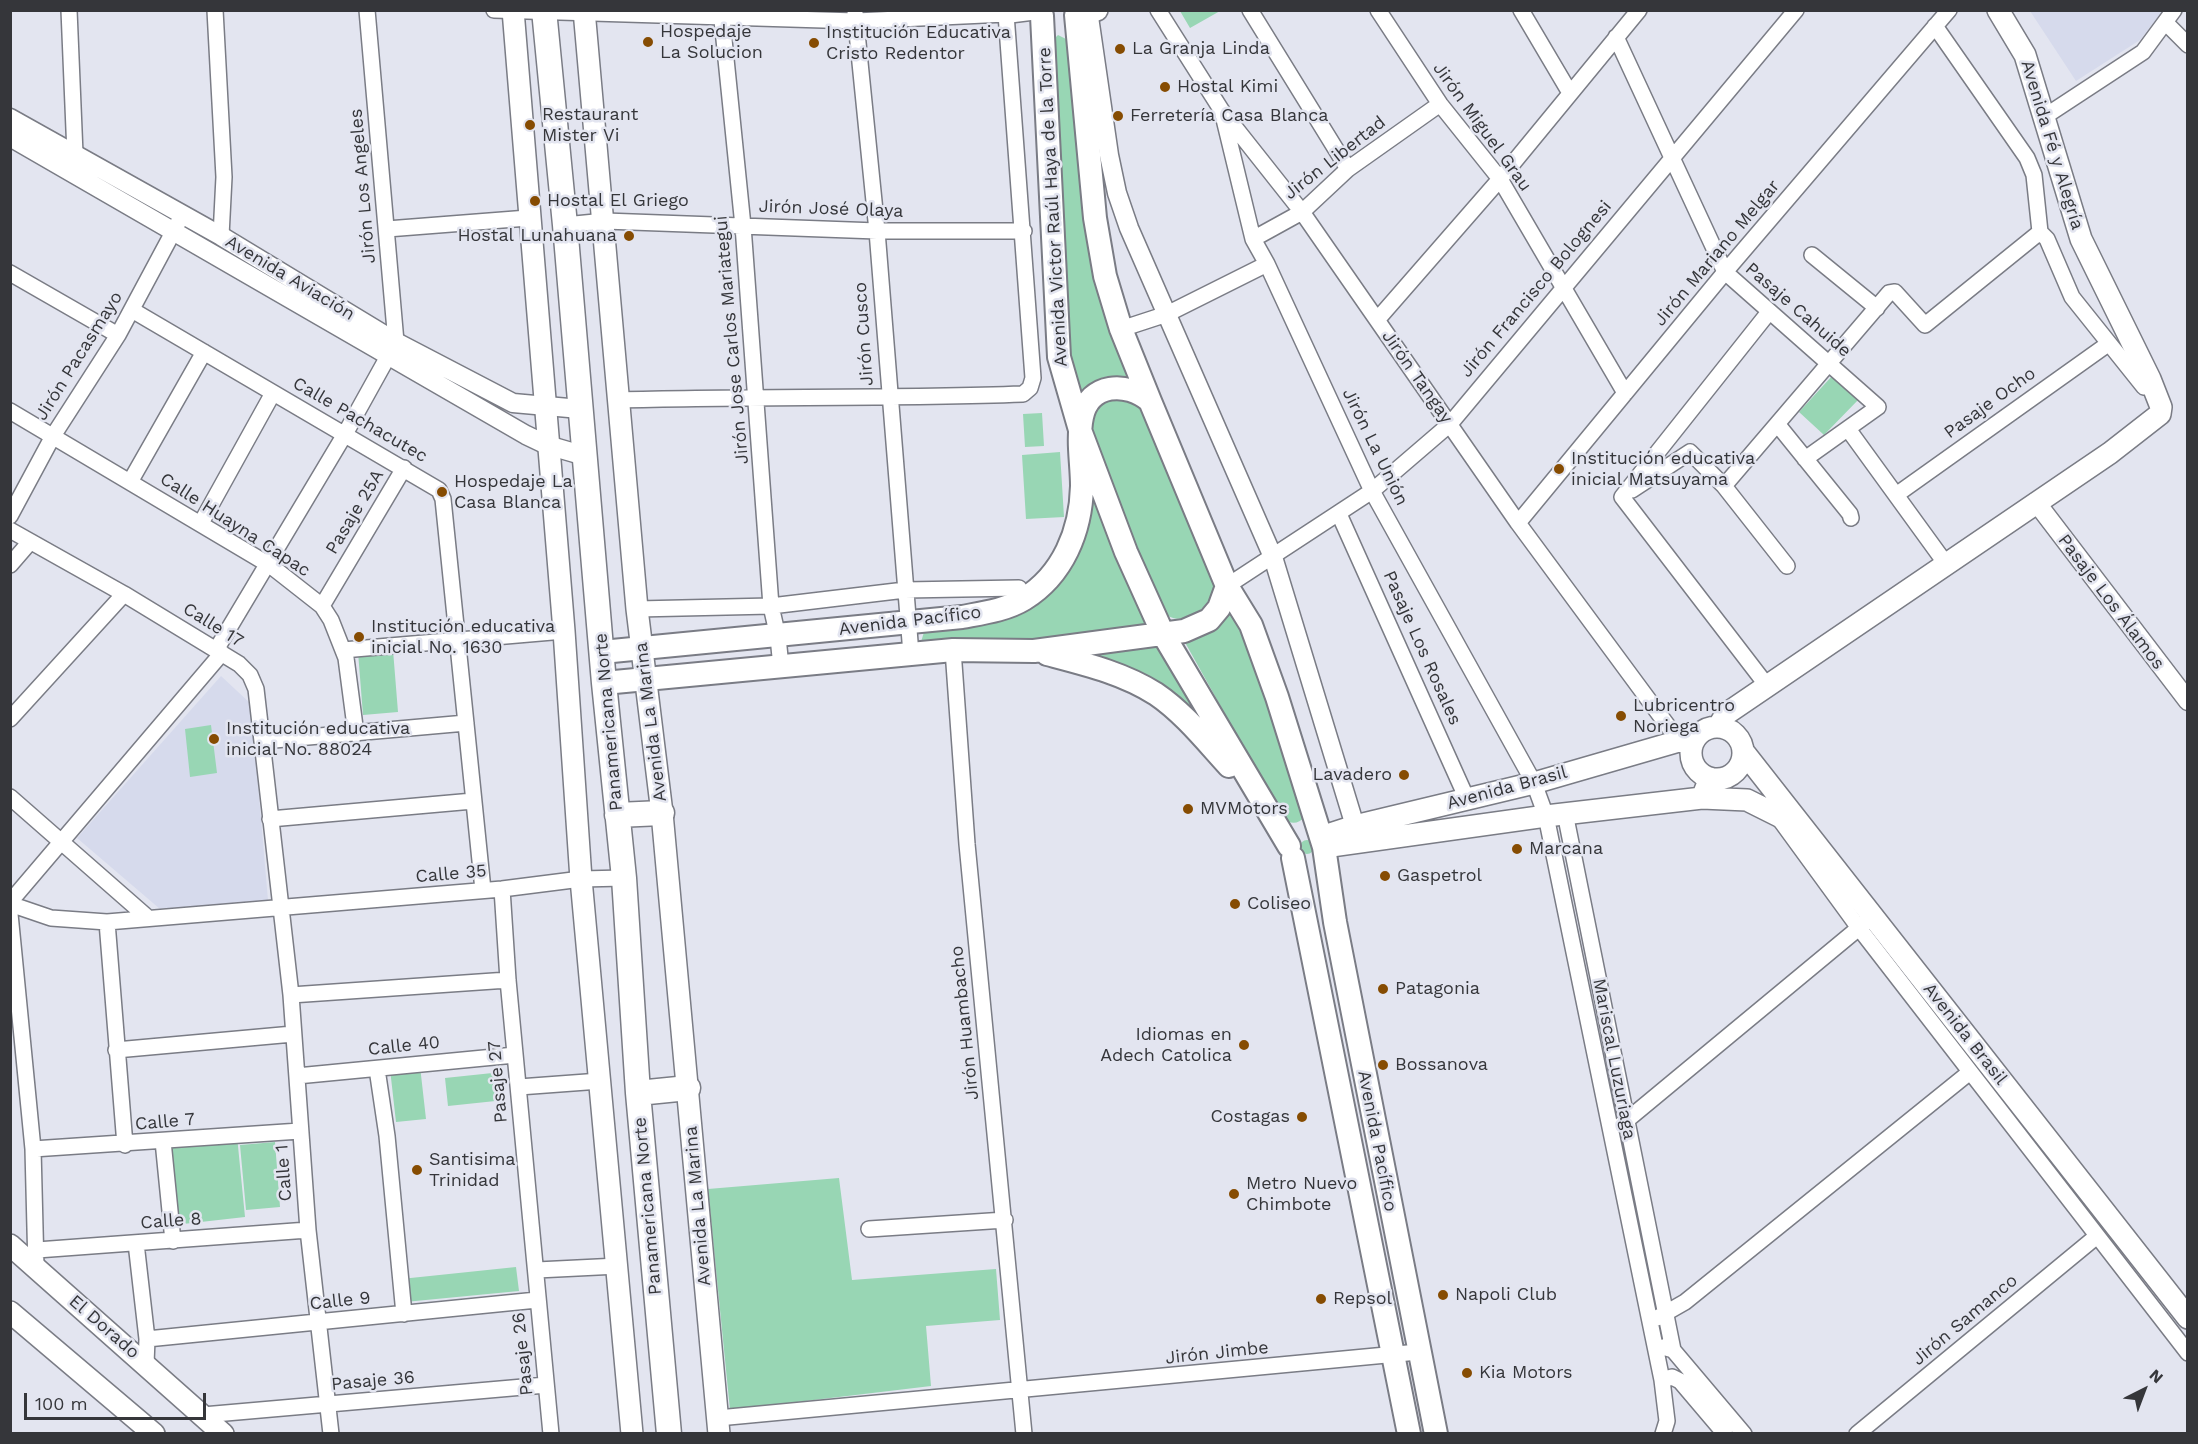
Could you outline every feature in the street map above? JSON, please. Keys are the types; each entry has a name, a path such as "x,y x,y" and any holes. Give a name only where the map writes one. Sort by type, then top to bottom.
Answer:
{"highway":[{"name":"Panamericana Norte","path":"544,12 565,225 604,683 624,878 638,1093 669,1434"},
{"path":"617,815 662,813"},
{"path":"638,1093 688,1088"}],"main road":[{"name":"Avenida Fé y Alegría","path":"1998,10 2025,55 2081,239 2161,406 2160,414 2110,453 2036,502"},
{"path":"513,11 528,218 564,631 581,879 632,1434"},
{"path":"1040,12 1050,26 1057,28 1069,25 1085,11"},
{"name":"Avenida Victor Raúl Haya de la Torre","path":"1085,11 1095,218 1105,276 1121,329 1150,401"},
{"name":"Avenida La Marina","path":"584,12 605,221 617,400 637,609 662,813 719,1426"},
{"name":"Avenida Victor Raúl Haya de la Torre","path":"1040,12 1059,357 1080,430"},
{"path":"1080,430 1085,406 1104,390 1129,388 1150,401"},
{"name":"Avenida Pacífico","path":"1150,401 1227,586 1251,625 1281,708 1322,842 1335,922 1436,1434"},
{"name":"Avenida Pacífico","path":"602,652 962,617 998,610 1023,600 1051,578 1067,554 1077,522 1082,487 1080,430"},
{"name":"Avenida Pacífico","path":"1080,430 1126,552 1164,634 1291,852 1409,1434"},
{"path":"1718,727 1726,714 2036,502"},
{"path":"1164,634 1197,627 1209,620 1219,609 1227,586"},
{"name":"Avenida Pacífico","path":"604,683 953,650 1034,651 1164,634"},
{"path":"1034,651 1118,675 1157,695 1189,722 1256,794"},
{"path":"1713,779 1729,777 1738,769 1743,751 1735,734 1718,727 1700,732 1686,742 1695,767 1713,779 1747,800 1806,830"},
{"name":"Avenida Brasil","path":"1322,842 1355,826 1534,783 1686,742"},
{"name":"Avenida Brasil","path":"1743,751 1806,830 1866,922 2187,1318"},
{"path":"1702,798 1713,779"},
{"path":"1291,852 1309,864 1319,858 1322,842 1702,798 1747,800"},
{"name":"El Dorado","path":"10,1245 37,1259 223,1434"},
{"path":"10,1312 154,1434"}],"street":[{"path":"69,10 75,154"},
{"path":"215,10 224,177 221,236"},
{"name":"Jirón Los Angeles","path":"367,10 387,229 393,349"},
{"path":"494,10 855,16 1040,12"},
{"name":"Jirón Tangay","path":"1158,10 1222,111 1302,212 1518,523 1686,742"},
{"path":"1250,10 1348,169"},
{"name":"Jirón Miguel Grau","path":"1378,10 1440,104 1500,179 1625,393"},
{"path":"1521,10 1570,93"},
{"name":"Jirón Francisco Bolognesi","path":"1227,586 1372,491 1450,424 1796,10"},
{"name":"Jirón Mariano Melgar","path":"1518,523 1725,272 1949,10"},
{"path":"1085,11 1117,193 1129,228 1273,557 1355,826"},
{"path":"1377,320 1500,179 1637,11"},
{"path":"617,400 756,396 889,399 1023,394 1030,388 1033,378 1024,231 1006,12"},
{"name":"Jirón Jose Carlos Mariategui","path":"721,14 742,226 771,606 778,636 781,667"},
{"name":"Jirón Cusco","path":"855,16 877,231 904,590 912,654"},
{"path":"2044,117 2143,52 2170,16 2187,45"},
{"path":"1935,26 2027,158 2034,175 2040,232 2047,239 2072,297 2144,387 2150,379"},
{"name":"Pasaje Cahuide","path":"1616,37 1670,160 1725,272 1878,407 1848,429"},
{"name":"Jirón Libertad","path":"1253,239 1302,212 1348,169 1440,104"},
{"name":"Jirón La Unión","path":"1222,111 1253,239 1267,264 1372,491 1534,783"},
{"name":"Avenida Aviación","path":"10,118 221,236 393,349 547,445 585,456"},
{"name":"Avenida Aviación","path":"10,137 174,233 393,349 513,403 580,410"},
{"name":"Jirón Pacasmayo","path":"10,516 53,436 118,335 182,216"},
{"path":"387,229 528,218"},
{"name":"Jirón José Olaya","path":"565,225 605,221 877,231 1024,231"},
{"path":"1724,486 1831,364 1889,293 1895,292 1925,325 2040,232"},
{"path":"1812,255 1876,308"},
{"path":"1121,329 1167,314 1267,264"},
{"path":"10,273 118,335"},
{"name":"Calle Pachacutec","path":"132,310 433,484 443,499 483,890"},
{"path":"1622,497 1769,312"},
{"name":"Pasaje Ocho","path":"1896,495 2108,344"},
{"path":"10,903 219,652 267,564 393,349"},
{"path":"130,482 204,352"},
{"path":"201,523 273,393"},
{"name":"Calle Huayna Capac","path":"10,411 267,564 322,606 343,650 356,734"},
{"path":"1778,425 1851,518"},
{"path":"1805,459 1848,429 1946,564"},
{"path":"1622,497 1690,452 1724,486 1787,566"},
{"name":"Pasaje 25A","path":"322,606 404,468"},
{"path":"1622,497 1768,687"},
{"name":"Pasaje Los Álamos","path":"2036,502 2180,680 2187,701"},
{"name":"Pasaje Los Rosales","path":"1339,514 1467,799"},
{"name":"Calle 17","path":"10,530 124,594 239,664 253,682 263,741 281,909"},
{"path":"10,565 30,543"},
{"path":"637,609 771,606 904,590 1019,588"},
{"path":"10,719 124,594"},
{"path":"343,650 564,631"},
{"name":"Jirón Huambacho","path":"953,650 967,844 1024,1434"},
{"path":"263,741 466,723"},
{"name":"Mariscal Luzuriaga","path":"1534,783 1555,815 1627,1121 1673,1350 1744,1434"},
{"path":"10,797 147,917"},
{"path":"270,819 473,801"},
{"name":"Mariscal Luzuriaga","path":"1555,815 1610,1135 1662,1380 1667,1421 1663,1434"},
{"path":"1776,815 1866,922 1970,1072 2187,1353"},
{"name":"Calle 35","path":"10,903 51,918 107,922 502,889 581,879 624,878"},
{"name":"Pasaje 27","path":"502,889 508,980 537,1270"},
{"name":"Calle 1","path":"281,909 291,995 308,1230 331,1434"},
{"path":"10,914 33,1149 37,1259"},
{"path":"107,922 125,1144"},
{"path":"1610,1135 1866,922"},
{"path":"291,995 508,980"},
{"path":"116,1050 293,1034"},
{"name":"Calle 40","path":"297,1076 515,1055"},
{"path":"377,1069 387,1136 404,1314"},
{"path":"1648,1322 1685,1302 1970,1072"},
{"path":"519,1087 600,1081"},
{"name":"Calle 7","path":"33,1149 300,1131"},
{"path":"163,1141 172,1241"},
{"path":"869,1229 1005,1220"},
{"name":"Calle 8","path":"37,1259 136,1243 308,1230"},
{"name":"Jirón Samanco","path":"1857,1434 2097,1236"},
{"path":"136,1243 147,1339 146,1364"},
{"path":"537,1270 618,1266"},
{"name":"Pasaje 26","path":"537,1270 537,1300 551,1434"},
{"name":"Calle 9","path":"147,1339 537,1300"},
{"path":"1653,1344 1673,1350"},
{"name":"Jirón Jimbe","path":"719,1426 1020,1391 1418,1352"},
{"path":"1662,1380 1672,1377 1680,1381 1725,1434"},
{"name":"Pasaje 36","path":"203,1415 546,1385"}],"shaded area":[{"path":"2030,11 2163,11 2140,40 2076,81"},
{"path":"221,676 251,704 268,900 160,909 77,838"}],"green space":[{"path":"1220,10 1190,28 1180,11"},
{"path":"1058,35 1066,39 1093,268 1132,380 1109,376 1097,380 1081,397 1070,356 1054,39"},
{"path":"1833,375 1859,399 1824,435 1799,412"},
{"path":"1111,395 1141,403 1216,583 1205,606 1192,616 1176,619 1168,616 1126,531 1091,425 1096,407"},
{"path":"1042,413 1044,446 1025,447 1023,414"},
{"path":"1060,452 1064,517 1026,519 1022,455"},
{"path":"1085,476 1118,562 1154,628 937,649 921,642 924,632 1045,592"},
{"path":"1234,598 1305,817 1297,822 1292,823 1283,818 1182,637"},
{"path":"1160,641 1216,738 1060,652"},
{"path":"393,650 398,712 363,715 358,652"},
{"path":"211,725 217,773 190,777 185,729"},
{"path":"1307,840 1312,842 1314,847 1312,852 1307,854 1302,852 1300,847 1302,842"},
{"path":"420,1066 426,1119 396,1122 390,1069"},
{"path":"502,1072 505,1100 448,1106 445,1078"},
{"path":"237,1136 245,1217 174,1225 166,1142"},
{"path":"275,1142 280,1207 246,1210 240,1145"},
{"path":"839,1178 852,1280 996,1269 1000,1320 926,1326 931,1386 730,1410 708,1189"},
{"path":"516,1267 519,1291 405,1302 401,1279"}],"place":[{"name":"Hospedaje La Solucion","path":"648,42"},
{"name":"Institución Educativa Cristo Redentor","path":"814,43"},
{"name":"La Granja Linda","path":"1120,49"},
{"name":"Hostal Kimi","path":"1165,87"},
{"name":"Ferretería Casa Blanca","path":"1118,116"},
{"name":"Restaurant Mister Vi","path":"530,125"},
{"name":"Hostal El Griego","path":"535,201"},
{"name":"Hostal Lunahuana","path":"629,236"},
{"name":"Institución educativa inicial Matsuyama","path":"1559,469"},
{"name":"Hospedaje La Casa Blanca","path":"442,492"},
{"name":"Institución educativa inicial No. 1630","path":"359,637"},
{"name":"Lubricentro Noriega","path":"1621,716"},
{"name":"Institución educativa inicial No. 88024","path":"214,739"},
{"name":"Lavadero","path":"1404,775"},
{"name":"MVMotors","path":"1188,809"},
{"name":"Marcana","path":"1517,849"},
{"name":"Gaspetrol","path":"1385,876"},
{"name":"Coliseo","path":"1235,904"},
{"name":"Patagonia","path":"1383,989"},
{"name":"Idiomas en Adech Catolica","path":"1244,1045"},
{"name":"Bossanova","path":"1383,1065"},
{"name":"Costagas","path":"1302,1117"},
{"name":"Santisima Trinidad","path":"417,1170"},
{"name":"Metro Nuevo Chimbote","path":"1234,1194"},
{"name":"Napoli Club","path":"1443,1295"},
{"name":"Repsol","path":"1321,1299"},
{"name":"Kia Motors","path":"1467,1373"}]}
